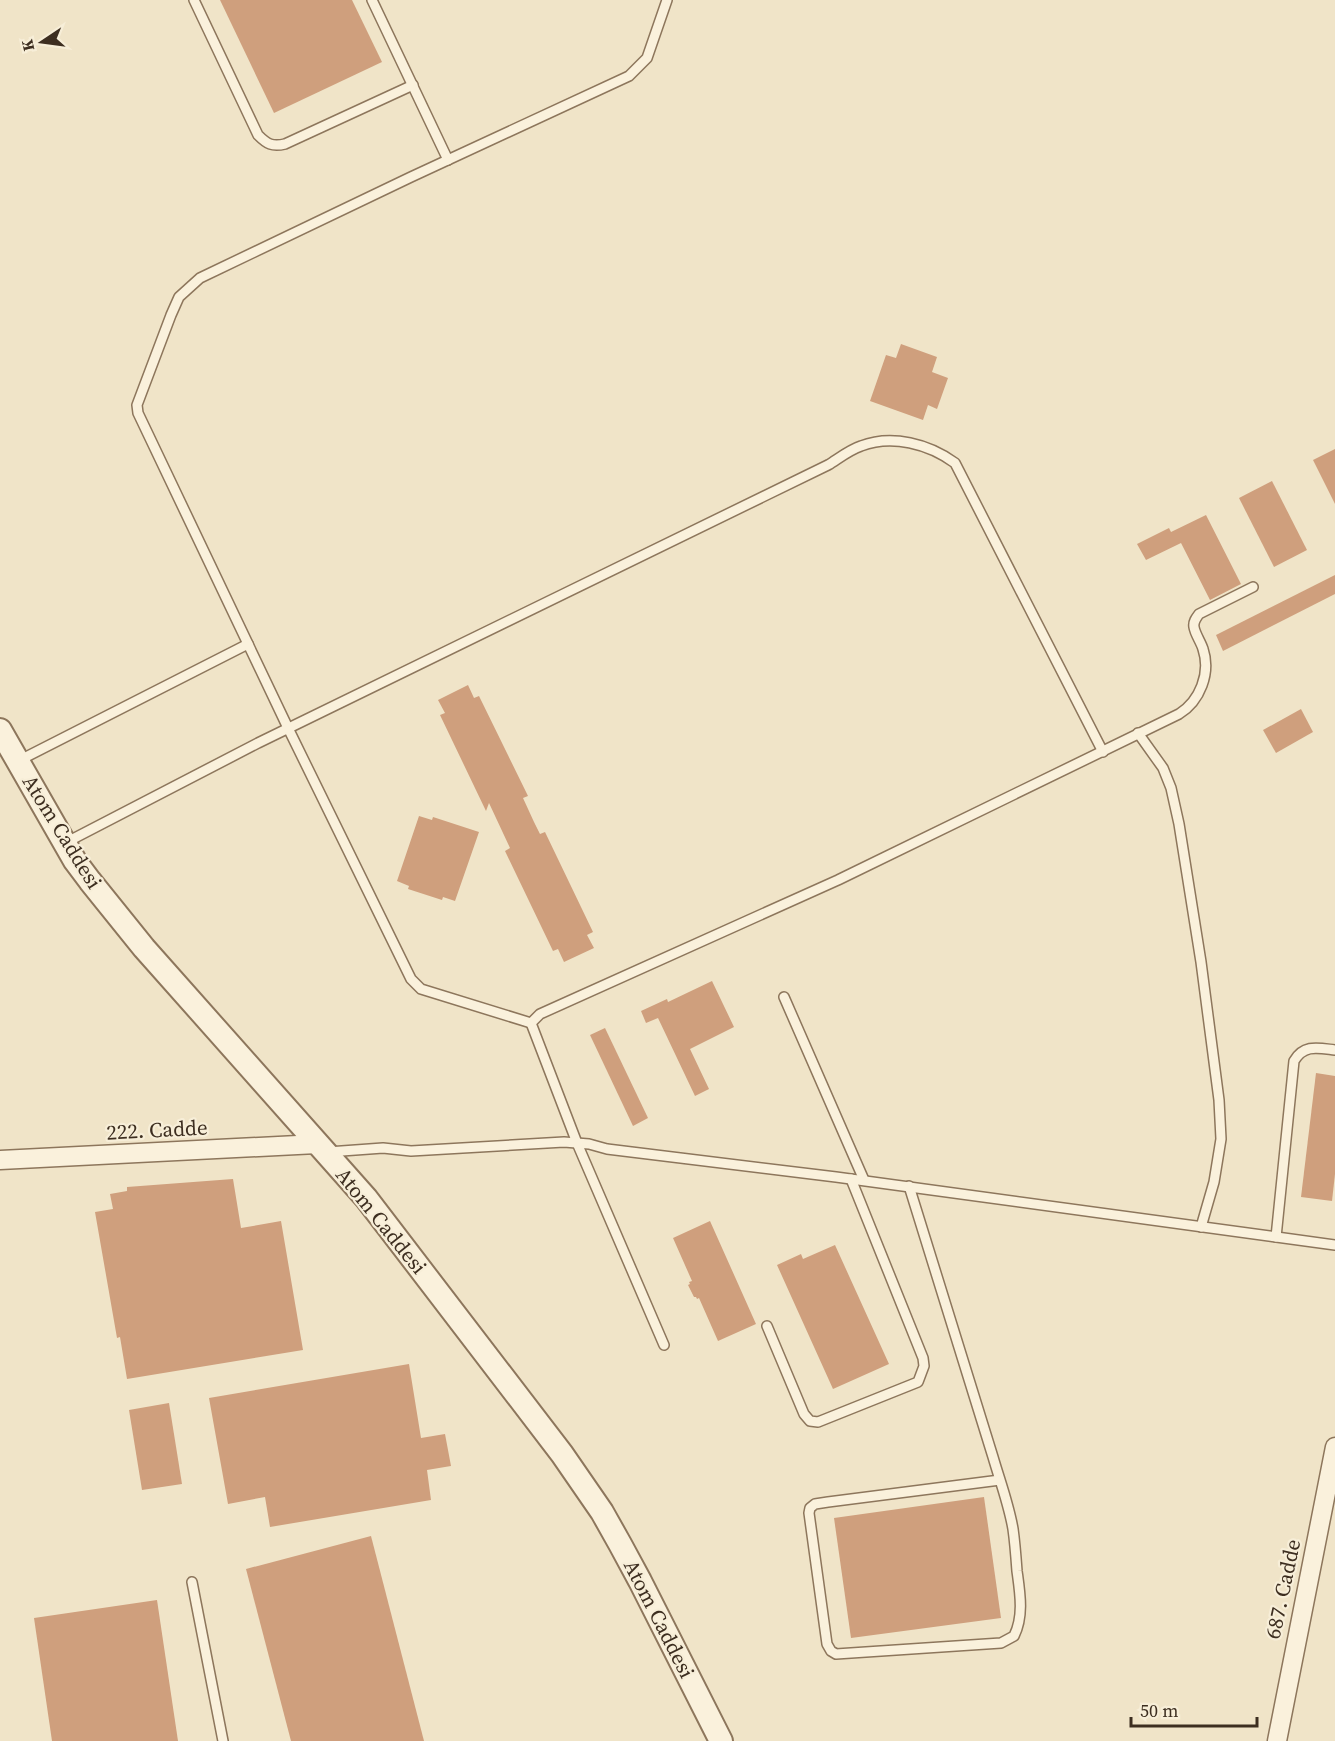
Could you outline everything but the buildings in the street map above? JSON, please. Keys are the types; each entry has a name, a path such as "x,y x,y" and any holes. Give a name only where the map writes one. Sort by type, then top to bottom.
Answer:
{"street":[{"name":"Atom Caddesi","path":"0,730 64,843 90,881 144,948 373,1208 562,1454 602,1512 640,1581 721,1741"},
{"name":"222. Cadde","path":"0,1160 321,1148"},
{"name":"687. Cadde","path":"1277,1741 1331,1488 1335,1447"}],"lane":[{"path":"194,0 258,135 266,143 275,146 285,144 413,85"},
{"path":"372,0 448,160"},
{"path":"531,1023 421,989 415,985 405,971 138,413 138,400 179,297 200,278 629,76 647,58 667,0"},
{"path":"64,843 288,728 828,465 865,444 918,443 955,463 1103,752"},
{"path":"531,1023 540,1014 838,880 1189,708 1202,686 1206,663 1194,626 1195,619 1199,614 1253,587"},
{"path":"18,761 248,644"},
{"path":"1139,734 1163,768 1171,788 1179,824 1201,963 1219,1100 1221,1139 1214,1182 1201,1227"},
{"path":"784,997 864,1180"},
{"path":"531,1023 577,1143 664,1345"},
{"path":"1276,1237 1294,1061 1305,1049 1335,1050"},
{"path":"321,1148 383,1148 411,1151 577,1143 607,1149 864,1180 1335,1245"},
{"path":"767,1326 804,1414 810,1421 818,1422 918,1382 924,1366 923,1358 851,1179"},
{"path":"909,1186 1000,1480 1013,1528 1020,1592 1020,1617 1014,1636 1001,1643 836,1654 831,1651 827,1644 810,1508 815,1504 828,1502 1000,1480"},
{"path":"192,1582 223,1741"}]}
